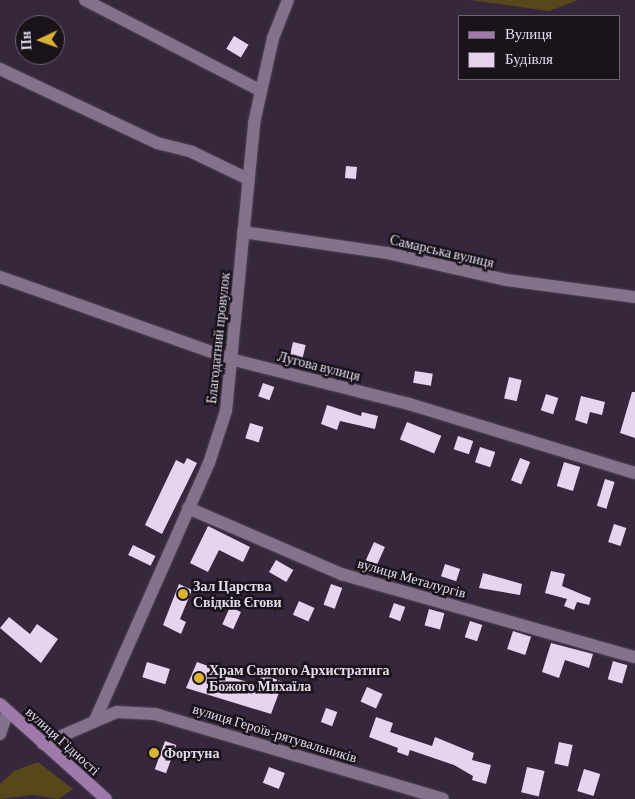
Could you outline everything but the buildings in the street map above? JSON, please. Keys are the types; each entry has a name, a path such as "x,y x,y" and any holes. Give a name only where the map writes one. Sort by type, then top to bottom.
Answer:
{"main road":[{"name":"вулиця Гідності","path":"4,707 106,799"}],"street":[{"path":"85,0 259,90"},
{"name":"Благодатний провулок","path":"96,718 188,508 226,411 234,360 243,232 259,90 288,0"},
{"path":"0,70 157,143 192,152 248,179"},
{"name":"Самарська вулиця","path":"243,232 387,253 507,280 635,296"},
{"name":"Лугова вулиця","path":"0,277 234,360 409,404 635,473"},
{"name":"вулиця Металургів","path":"188,508 341,574 635,657"},
{"path":"0,734 4,707"},
{"name":"вулиця Героїв-рятувальників","path":"43,744 96,718 116,712 155,714 443,799"}],"shaded area":[{"path":"470,0 578,0 549,11"},
{"path":"38,762 73,789 58,799 33,795 0,799 0,784 14,771"}],"place":[{"name":"Зал Царства Свідків Єгови","path":"183,594"},
{"name":"Храм Святого Архистратига Божого Михаїла","path":"199,678"},
{"name":"Фортуна","path":"154,753"}]}
